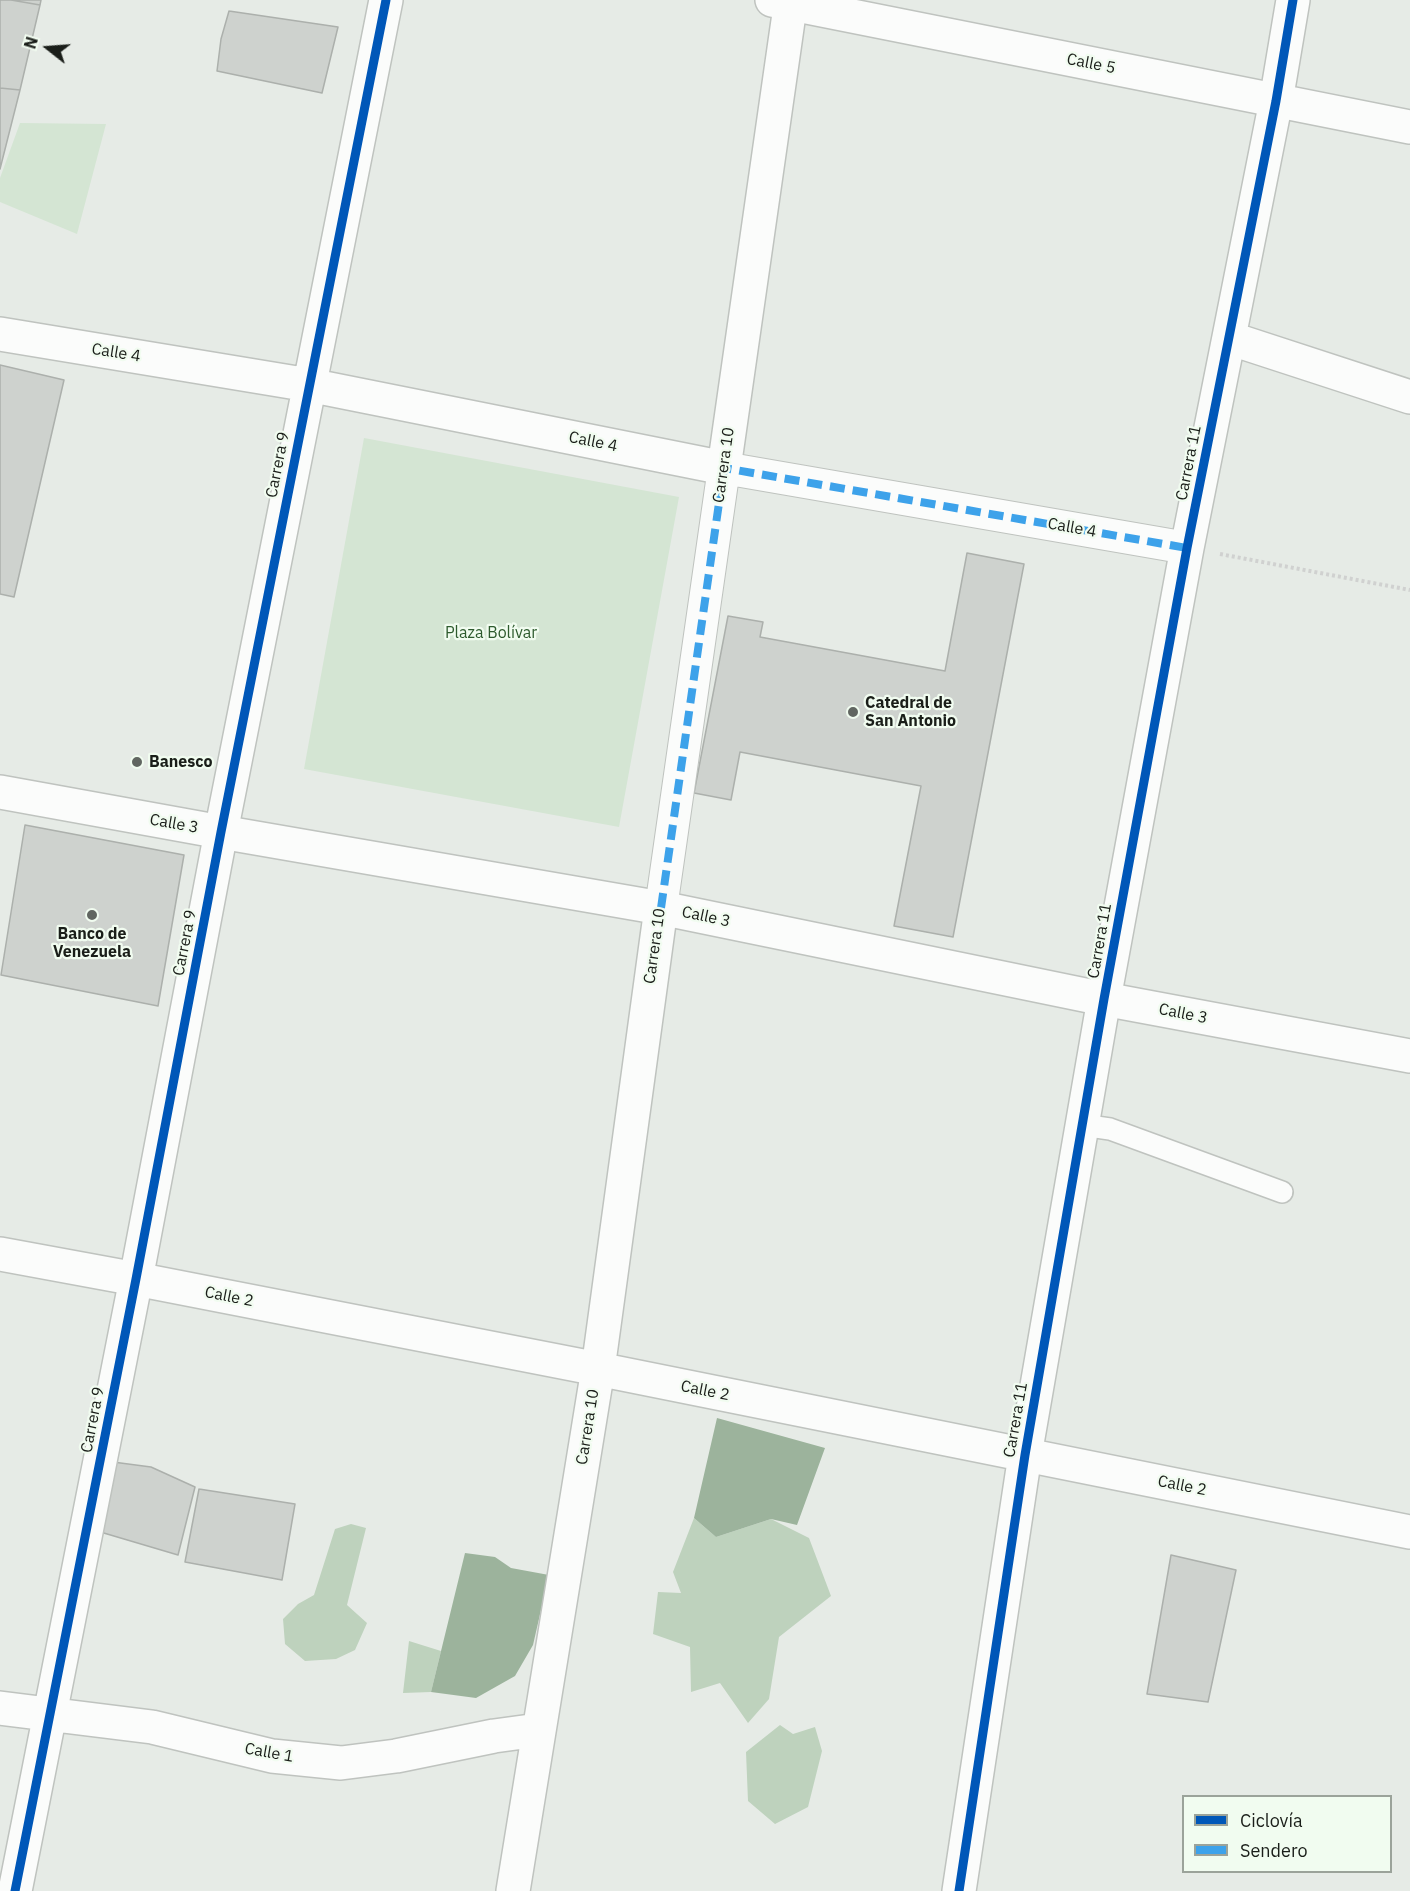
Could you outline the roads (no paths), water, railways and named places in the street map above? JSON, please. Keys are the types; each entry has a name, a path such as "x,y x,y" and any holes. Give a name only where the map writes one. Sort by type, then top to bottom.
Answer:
{"street":[{"name":"Carrera 9","path":"15,1891 386,0"},
{"name":"Carrera 11","path":"959,1891 1025,1455 1104,999 1187,548 1276,101 1293,0"},
{"name":"Calle 5","path":"784,1 1410,128"},
{"name":"Carrera 10","path":"513,1891 598,1369 724,468 784,1"},
{"name":"Calle 4","path":"0,334 309,385 724,468 1187,548"},
{"path":"1229,338 1410,398"},
{"name":"Calle 3","path":"0,792 661,908 1104,999 1410,1056"},
{"name":"Calle 2","path":"0,1254 598,1369 1410,1532"},
{"name":"Calle 1","path":"0,1708 152,1727 272,1756 341,1763 396,1756 494,1736 538,1731"}],"lane":[{"path":"1082,1125 1110,1130 1282,1192"}],"place":[{"name":"Catedral de San Antonio","path":"853,712"},
{"name":"Banesco","path":"137,762"},
{"name":"Banco de Venezuela","path":"92,915"}],"park label":[{"name":"Plaza Bolívar","path":"491,633"}]}
